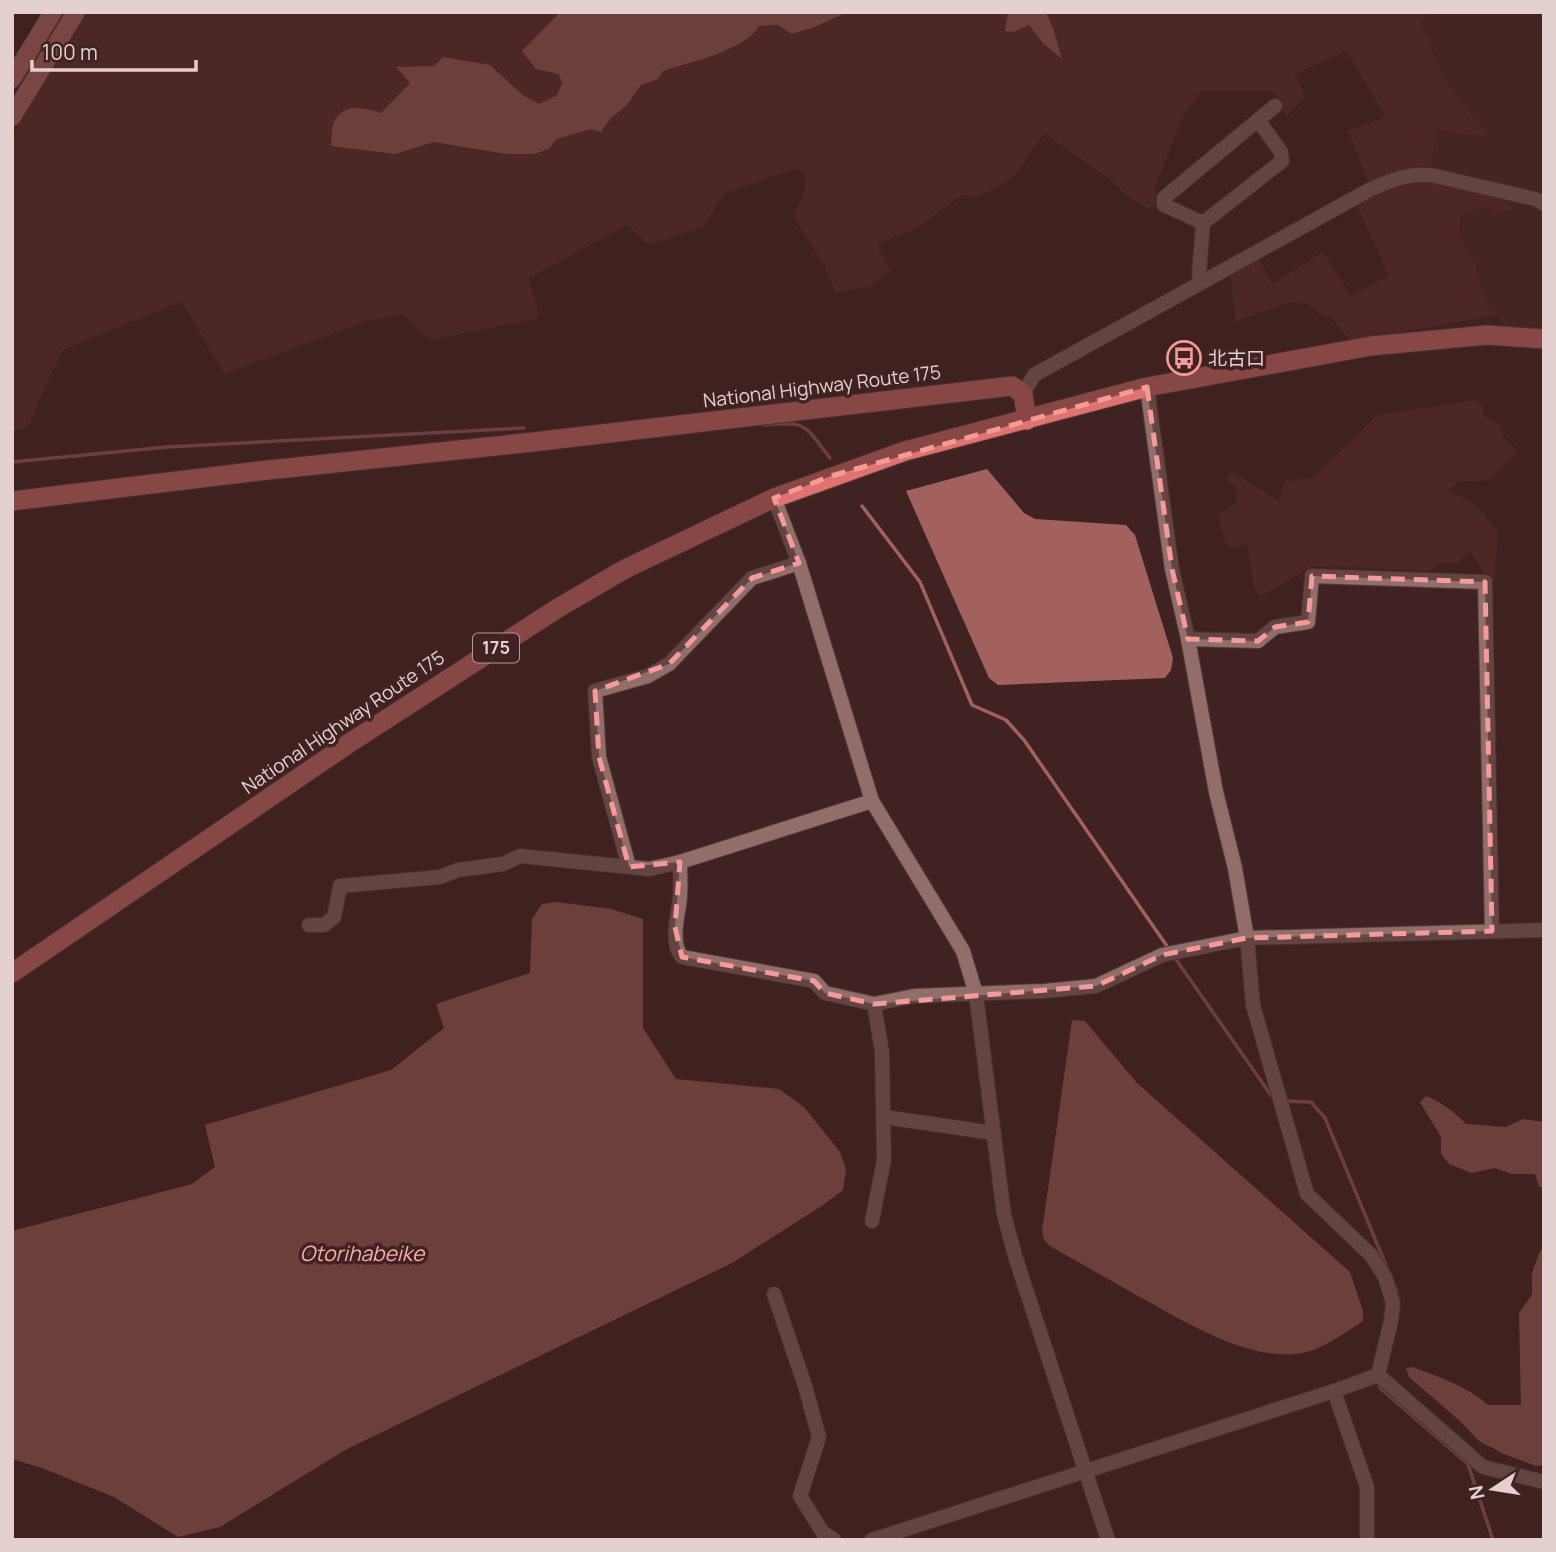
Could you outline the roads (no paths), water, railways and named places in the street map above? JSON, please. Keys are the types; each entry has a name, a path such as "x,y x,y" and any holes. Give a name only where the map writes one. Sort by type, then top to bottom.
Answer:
{"highway":[{"name":"National Highway Route 175","path":"12,973 348,744 558,608 625,569 774,498 905,451 1147,387 1371,346 1487,335 1544,339"},
{"name":"National Highway Route 175","path":"12,501 1012,386 1023,394"},
{"path":"1023,394 1027,420"}],"main road":[{"path":"12,79 52,12"},
{"path":"12,117 76,12"}],"street":[{"path":"1203,223 1164,205 1164,198 1275,106"},
{"path":"1201,282 1199,275 1203,223 1282,161 1281,152 1258,120"},
{"path":"1023,394 1034,375 1371,189 1415,174 1535,199 1544,204"},
{"path":"1147,387 1171,569 1188,639 1216,792 1235,867 1247,937 1253,1005 1307,1194 1371,1255 1385,1277 1393,1303 1378,1375"},
{"path":"774,498 799,563 872,801 962,951 976,994 1004,1215 1108,1540"},
{"path":"629,867 599,757 595,691 648,676 669,664 752,578 799,563"},
{"path":"1188,639 1258,641 1275,627 1308,622 1312,576 1485,582 1492,931"},
{"path":"309,925 324,925 334,917 340,886 440,877 458,870 503,864 520,856 649,870 872,801"},
{"path":"680,862 680,899 676,927 678,953 682,957 814,981 825,993 874,1004 914,996 1045,991 1096,986 1162,955 1247,937 1544,930"},
{"path":"872,1222 884,1160 882,1052 874,1004"},
{"path":"884,1118 994,1133"},
{"path":"774,1294 817,1424 818,1437 800,1496 823,1533 834,1540"},
{"path":"873,1540 1378,1375"},
{"path":"1378,1375 1483,1468 1544,1482"},
{"path":"1334,1391 1367,1487 1367,1540"}],"water":[{"path":"560,12 847,12 792,34 778,25 759,26 752,35 729,49 663,71 658,79 641,85 626,106 611,118 601,132 591,129 557,139 549,149 534,154 506,154 434,142 395,154 331,146 333,124 343,111 362,108 381,113 410,83 396,67 434,66 443,57 490,65 524,96 539,104 557,95 562,84 559,74 536,69 522,51"},
{"path":"1008,12 1046,12 1062,59 1042,42 1029,25 1013,32 1005,31"},
{"path":"987,469 1024,513 1035,519 1126,525 1135,535 1173,658 1171,670 1165,678 998,685 989,678 906,491"},
{"name":"Otorihabeike","path":"556,902 611,909 643,919 643,1028 676,1079 779,1089 804,1107 840,1152 846,1169 843,1190 732,1263 345,1450 220,1527 178,1537 114,1497 12,1459 12,1231 192,1184 215,1167 205,1125 391,1070 444,1028 436,1004 530,973 532,919 542,904"},
{"path":"1072,1020 1085,1021 1137,1083 1350,1272 1363,1311 1363,1321 1334,1340 1310,1351 1282,1354 1261,1352 1239,1346 1196,1327 1050,1246 1044,1240 1042,1231"},
{"path":"1426,1096 1448,1108 1466,1124 1506,1127 1523,1119 1544,1122 1544,1190 1539,1186 1535,1174 1512,1174 1495,1168 1472,1173 1449,1164 1441,1154 1441,1137 1420,1102"},
{"path":"1544,1249 1544,1465 1536,1466 1479,1441 1409,1377 1406,1368 1413,1367 1452,1383 1471,1392 1488,1405 1521,1405 1519,1313 1532,1295 1532,1273 1540,1251"}],"waterway":[{"path":"763,425 789,424 804,427 830,458"},
{"path":"12,462 167,447 524,428"},
{"path":"862,506 920,582 972,705 1006,720 1024,740 1169,949"},
{"path":"1175,958 1273,1098"},
{"path":"1283,1101 1311,1102 1325,1118 1397,1292"},
{"path":"1380,1384 1379,1387 1468,1464 1493,1540"}],"place":[{"name":"北古口","path":"1184,358"}]}
